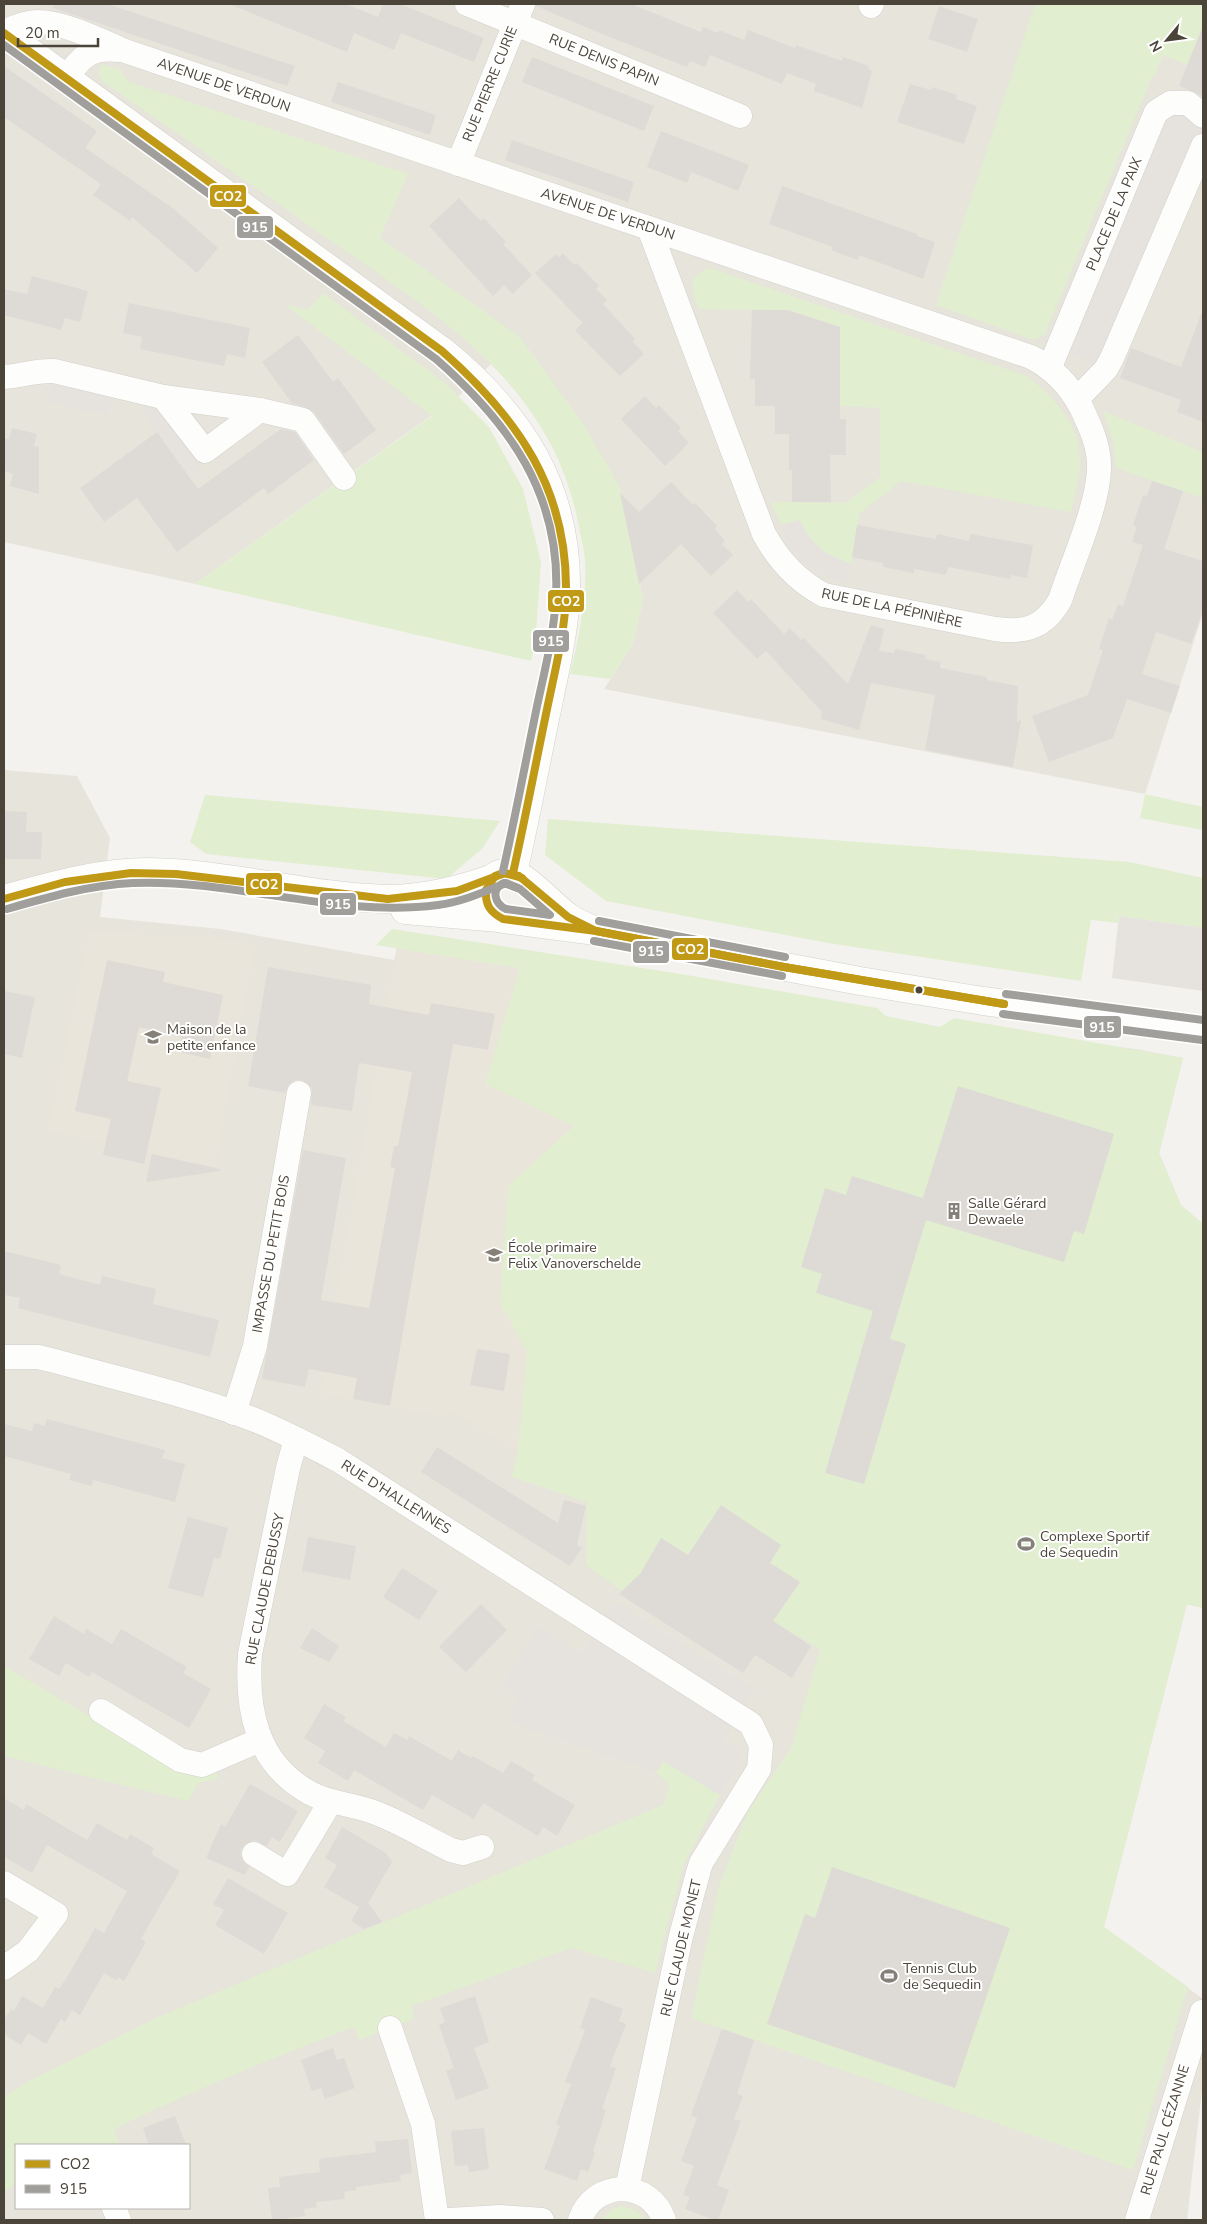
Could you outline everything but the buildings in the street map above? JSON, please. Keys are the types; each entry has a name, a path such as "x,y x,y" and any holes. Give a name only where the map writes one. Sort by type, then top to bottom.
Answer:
{"street":[{"name":"RUE DENIS PAPIN","path":"467,4 519,14 740,116"},
{"name":"RUE PIERRE CURIE","path":"458,164 519,14"},
{"name":"AVENUE DE VERDUN","path":"4,33 27,23 38,22 76,31 125,51 1030,357 1050,367 1077,399"},
{"path":"4,33 402,321 461,366 492,396 519,431 540,467 559,518 565,554 566,596 556,663 519,848 510,878 485,889 485,900 490,911 505,918 524,913 530,903 530,892 510,878"},
{"name":"AVENUE DE VERDUN","path":"66,78 74,66 95,50 125,51"},
{"name":"PLACE DE LA PAIX","path":"1050,367 1156,112 1170,103 1188,103 1203,116"},
{"path":"1077,399 1106,369 1112,358 1203,146"},
{"name":"RUE DE LA PÉPINIÈRE","path":"649,228 764,534 789,571 824,596 1014,631 1030,628 1044,620 1060,600 1097,485 1100,468 1098,450 1089,423 1077,399"},
{"path":"4,377 54,371 163,397 260,410 303,420 344,478"},
{"path":"163,397 205,451 260,410"},
{"path":"4,899 73,881 150,872 388,899 412,898 457,891 510,878 570,919 596,931"},
{"path":"333,894 383,908 505,918 560,928 596,931 946,995 1203,1030"},
{"name":"IMPASSE DU PETIT BOIS","path":"234,1413 256,1346 299,1093"},
{"name":"RUE D'HALLENNES","path":"4,1357 38,1357 234,1413 296,1438 346,1465 751,1724"},
{"name":"RUE CLAUDE DEBUSSY","path":"296,1438 250,1654 248,1680 250,1710 260,1740 286,1775 310,1792 331,1801 374,1812 451,1850 463,1854 482,1847"},
{"path":"101,1711 180,1760 202,1765 260,1740"},
{"name":"RUE CLAUDE MONET","path":"627,2189 681,1936 701,1863 759,1769 761,1745 751,1724"},
{"path":"254,1854 287,1874 331,1801"},
{"path":"4,1883 56,1914 28,1951 4,1968"},
{"name":"RUE PAUL CÉZANNE","path":"1137,2220 1202,2012"},
{"path":"390,2028 422,2124 437,2220"},
{"path":"580,2220 587,2206 596,2197 614,2189 627,2189 648,2197 658,2208 664,2220"},
{"path":"449,2220 500,2217 542,2220"}],"shaded area":[{"path":"4,4 1203,4 1203,613 1145,794 604,689 632,646 643,599 619,486 519,336 459,396 195,584 4,542"},
{"path":"1156,112 1203,116 1203,146 1106,369 1058,348"},
{"path":"54,371 163,397 205,452 196,474 191,477 143,412 150,406 112,396 108,415 47,402"},
{"path":"799,520 808,536 821,551 851,564 846,583 831,579 802,562 789,544 781,525"},
{"path":"4,770 77,776 110,838 100,917 221,929 394,960 397,948 700,1004 1136,1049 1183,1058 1159,1153 1181,1205 1203,1224 1203,1608 1187,1604 1104,1927 1203,1999 1203,2081 1187,2220 4,2220"},
{"path":"1119,916 1203,928 1203,991 1112,978"},
{"name":"Maison de la petite enfance","path":"89,932 220,938 255,944 215,1167 48,1131"},
{"name":"École primaire Felix Vanoverschelde","path":"397,948 520,968 700,1004 518,1452 450,1410 444,1417 320,1393"},
{"path":"616,1602 756,1690 722,1740 738,1749 738,1765 720,1795 663,1761 656,1772 509,1722 517,1696 501,1686 538,1627 582,1653"}],"green space":[{"path":"1035,4 1203,4 1203,71 1163,55 1155,76 1152,76 1045,334 1034,340 936,305"},
{"path":"102,64 120,70 129,82 408,174 380,238 519,336 584,425 619,486 643,599 632,646 610,679 570,674 584,603 585,560 583,548 565,477 545,434 518,395 487,360 451,328 412,298 102,81 98,72"},
{"path":"710,268 1029,377 1058,405 1072,426 1077,438 1080,466 1071,512 901,481 860,513 851,564 826,553 820,548 809,536 800,520 781,525 771,502 846,503 880,477 880,408 840,406 840,327 789,310 699,309 692,284 697,275"},
{"path":"323,293 444,382 489,427 523,489 541,562 535,645 531,661 195,584 432,416 284,304 308,310"},
{"path":"1103,411 1203,452 1203,498 1116,468 1113,441"},
{"path":"1145,794 1203,807 1203,830 1140,818"},
{"path":"205,795 500,821 482,849 446,879 206,854 190,842"},
{"path":"548,819 1130,862 1203,878 1203,928 1119,916 1118,923 1091,920 1081,981 828,943 606,901 545,855"},
{"name":"Complexe Sportif de Sequedin","path":"392,929 681,974 877,1008 886,1016 940,1027 954,1018 1183,1058 1159,1153 1181,1205 1203,1224 1203,1608 1187,1604 1104,1927 1188,1987 1133,2170 691,2018 719,1886 748,1811 791,1749 820,1649 773,1621 800,1582 770,1563 781,1545 721,1506 688,1555 640,1574 622,1591 586,1565 587,1502 512,1477 518,1452 527,1352 500,1303 508,1186 574,1126 485,1084 520,968 376,945"},
{"path":"6,1667 169,1763 200,1776 216,1773 219,1778 198,1783 188,1801 4,1756 4,1678"},
{"path":"663,1761 720,1795 683,1866 655,1973 572,1948 412,2006 414,2019 359,2040 354,2027 203,2088 114,2129 120,2144 15,2144 15,2185 4,2192 4,2096 29,2081 156,2018 663,1805 670,1784 656,1772"},
{"path":"620,2206 636,2210 646,2220 601,2220 612,2209"}],"transit line":[{"name":"CO2","path":"4,33 442,351 494,402 533,458 548,489 558,521 564,556 566,594 559,654 513,873"},
{"name":"915","path":"4,45 436,359 486,409 507,435 525,463 539,493 550,525 555,559 556,596 548,654 503,871"},
{"name":"CO2","path":"4,899 65,882 131,873 176,874 388,899 457,891 505,873 522,878"},
{"name":"CO2","path":"503,873 519,876 568,917 596,931 503,919 498,916 489,908 486,900 486,890 495,876 503,873"},
{"name":"915","path":"7,909 85,889 133,883 171,883 323,903 400,908 447,904 506,883 518,888"},
{"name":"915","path":"504,883 520,889 550,915 502,907 497,900 496,893 497,889 504,883"},
{"name":"915","path":"599,921 785,957"},
{"name":"CO2","path":"596,931 784,967"},
{"name":"CO2","path":"596,931 784,967"},
{"name":"915","path":"594,941 782,976"},
{"name":"CO2","path":"784,967 1004,1004"},
{"name":"CO2","path":"784,967 1004,1004"},
{"name":"915","path":"1006,994 1203,1020"},
{"name":"915","path":"1003,1014 1202,1040"}],"place":[{"name":"Maison de la petite enfance","path":"153,1037"},
{"name":"Salle Gérard Dewaele","path":"954,1211"},
{"name":"École primaire Felix Vanoverschelde","path":"494,1255"},
{"name":"Complexe Sportif de Sequedin","path":"1026,1544"},
{"name":"Tennis Club de Sequedin","path":"889,1976"}]}
